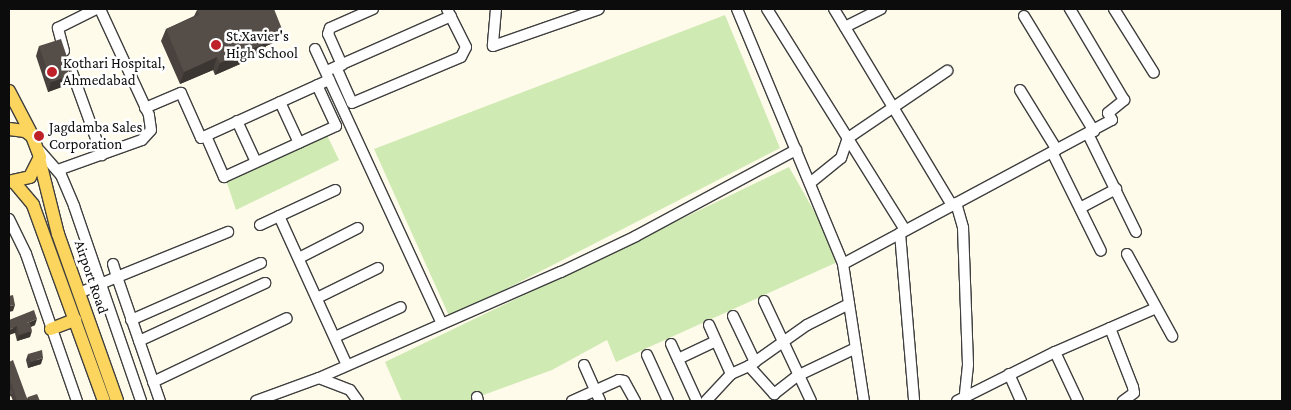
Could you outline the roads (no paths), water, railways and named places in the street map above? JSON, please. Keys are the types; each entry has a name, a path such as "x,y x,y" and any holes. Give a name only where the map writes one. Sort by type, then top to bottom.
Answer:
{"main road":[{"name":"Airport Road","path":"9,91 32,136 40,157 48,203 117,401"},
{"path":"9,129 25,131 32,136"},
{"name":"Airport Road","path":"40,157 30,177 11,182 33,205 104,401"},
{"path":"51,329 75,320"}],"street":[{"path":"58,170 102,155 148,135 151,122 98,9 63,24 57,32 102,155"},
{"path":"145,108 181,93 201,138 317,85 339,66 449,12 466,47 465,55 352,103 339,66 328,34 330,28 373,9"},
{"path":"496,9 493,46 582,12 599,9"},
{"path":"737,9 843,264 864,401"},
{"path":"767,9 848,138 902,232 914,401"},
{"path":"834,9 954,204 963,228 968,365 961,400"},
{"path":"845,27 881,9"},
{"path":"843,264 1112,120 1108,113 1124,100 1070,9"},
{"path":"1114,9 1154,73"},
{"path":"1024,16 1091,132 1136,232"},
{"path":"315,49 441,322"},
{"path":"810,183 841,158 848,138 947,71"},
{"path":"206,136 224,177 336,126 317,85"},
{"path":"1020,90 1054,151 1101,251"},
{"path":"280,102 299,143"},
{"path":"237,121 256,162"},
{"path":"256,401 279,398 441,322 636,236 796,150"},
{"path":"40,157 58,170 74,206 141,401"},
{"path":"1080,208 1116,189"},
{"path":"260,225 335,190"},
{"path":"280,216 347,365"},
{"path":"9,219 26,254 77,401"},
{"path":"299,258 358,228"},
{"path":"79,293 228,232"},
{"path":"1126,254 1172,336"},
{"path":"132,320 261,263"},
{"path":"113,264 160,401"},
{"path":"317,298 378,268"},
{"path":"139,342 265,283"},
{"path":"764,301 797,376 811,401"},
{"path":"706,401 731,374 752,364 782,341 849,304"},
{"path":"335,338 401,307"},
{"path":"961,400 1054,352 1156,308"},
{"path":"733,316 752,364 772,398 797,376 856,348"},
{"path":"153,382 287,318"},
{"path":"709,325 731,374"},
{"path":"1110,328 1134,387 1134,393 1123,401"},
{"path":"678,359 716,341"},
{"path":"671,344 697,401"},
{"path":"1054,352 1078,401"},
{"path":"647,355 668,401"},
{"path":"584,365 600,401"},
{"path":"1009,374 1021,401"},
{"path":"319,378 350,390 358,401"},
{"path":"572,401 612,381 624,381 635,401"}],"place":[{"name":"St.Xavier's High School","path":"216,45"},
{"name":"Kothari Hospital, Ahmedabad","path":"52,72"},
{"name":"Jagdamba Sales Corporation","path":"39,136"}]}
